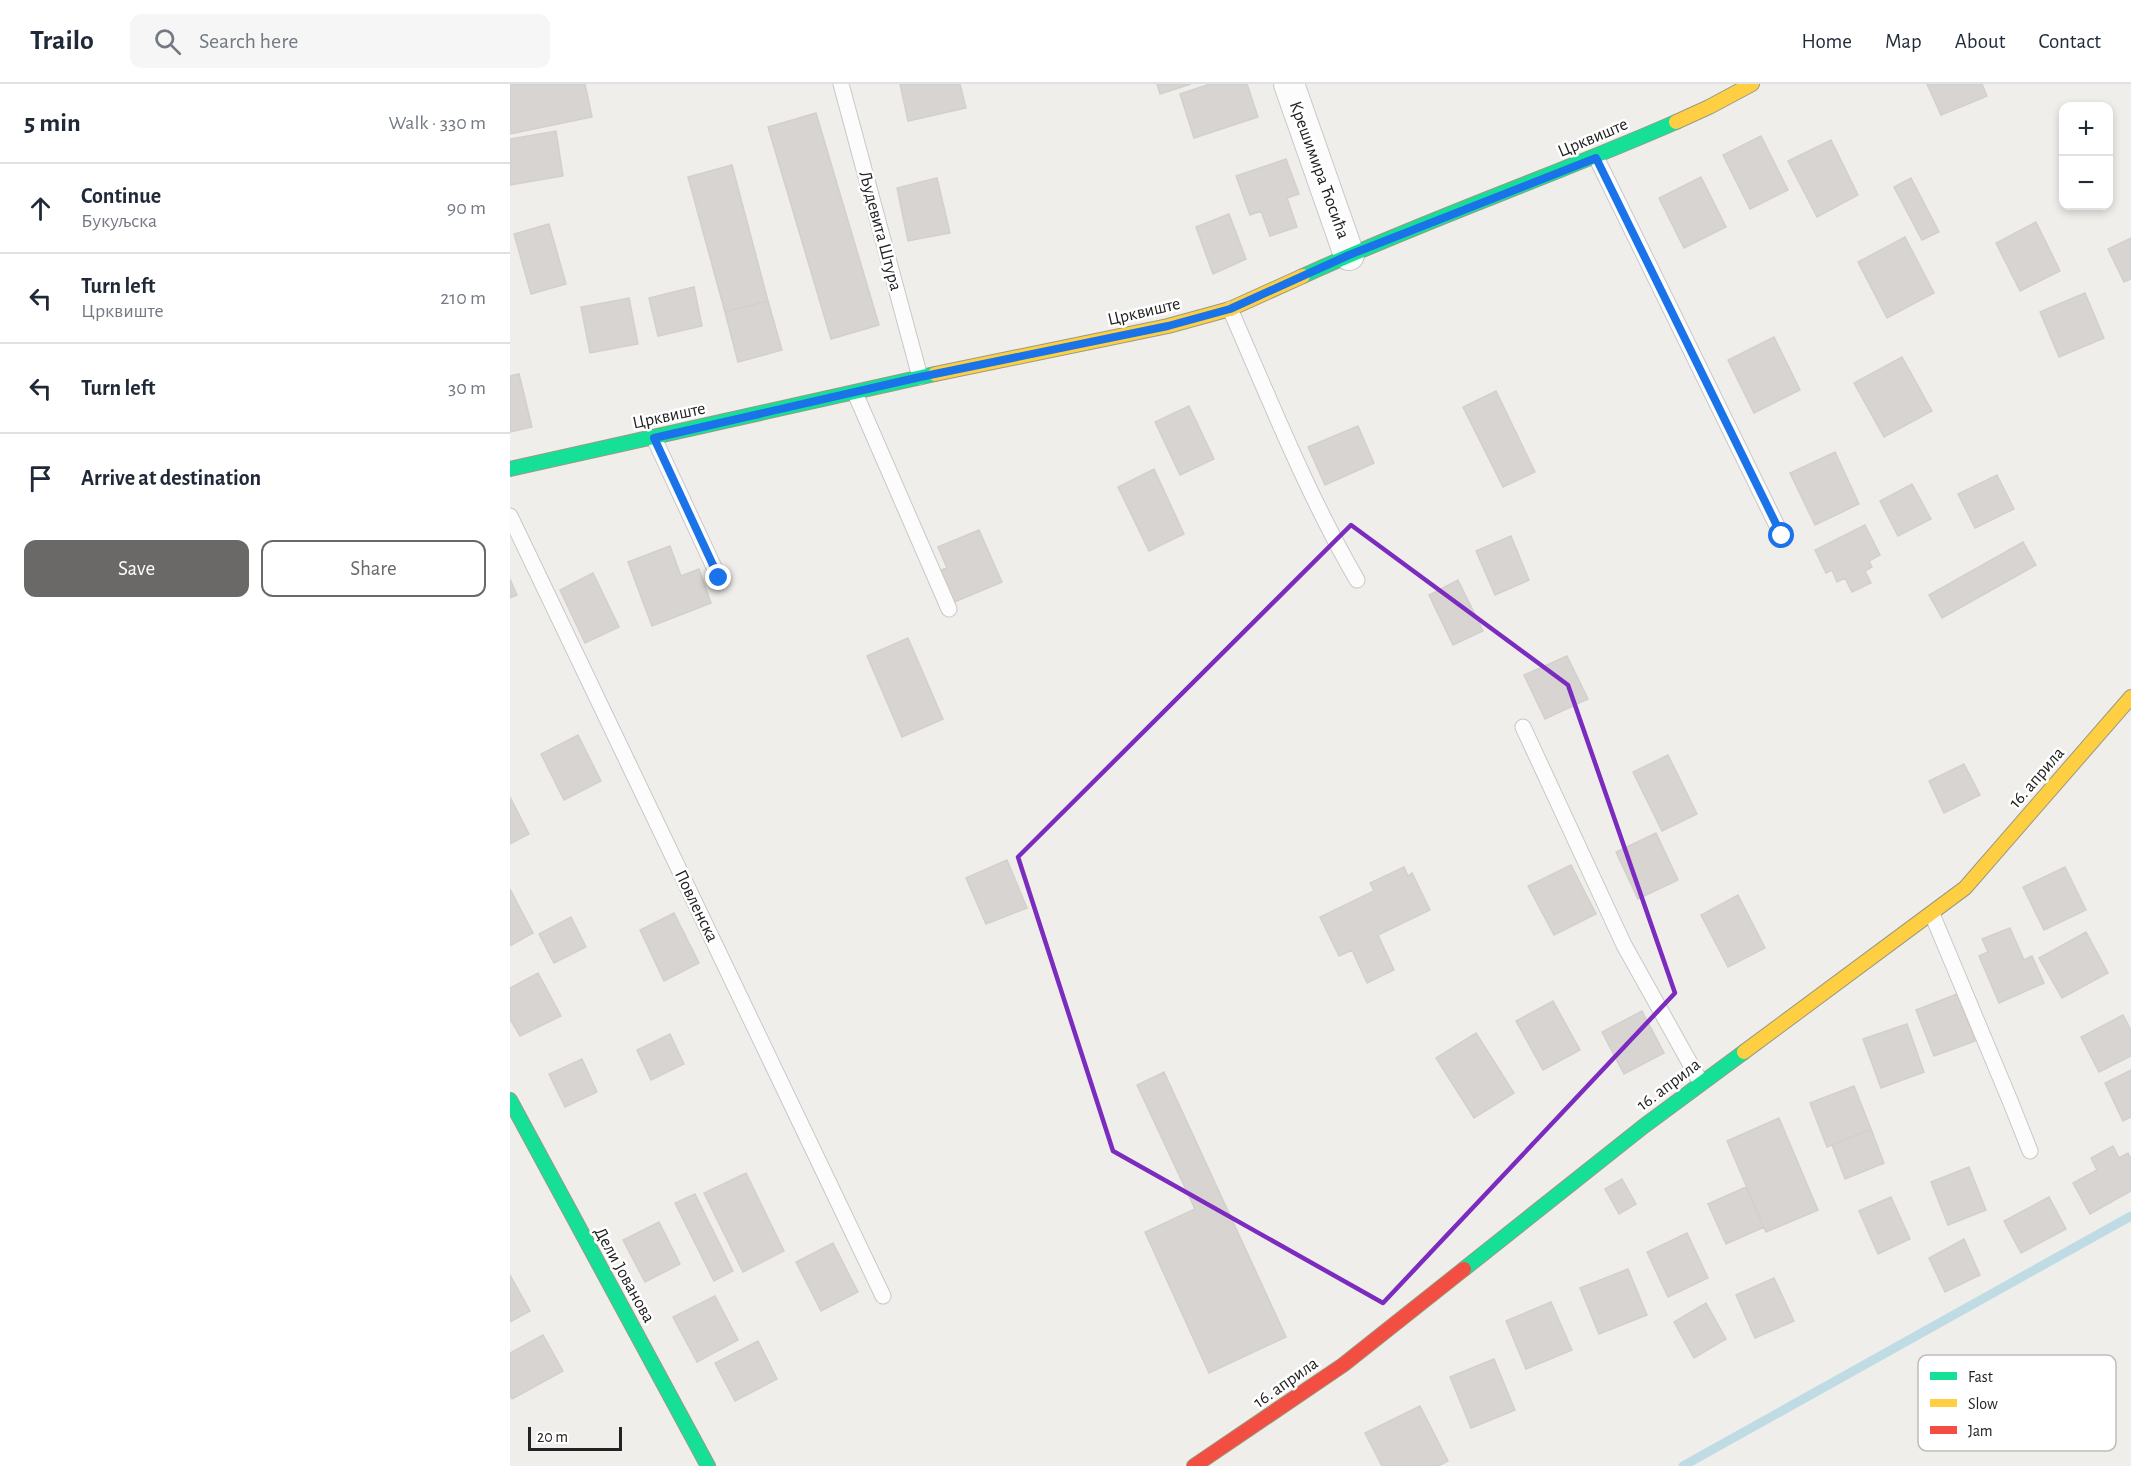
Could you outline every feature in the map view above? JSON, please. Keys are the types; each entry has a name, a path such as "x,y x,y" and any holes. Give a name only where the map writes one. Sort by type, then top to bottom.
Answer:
{"street":[{"name":"Крешимира Ћосића","path":"1289,84 1349,255"},
{"name":"Црквиште","path":"510,469 920,377 1168,326 1230,309 1349,255 1596,158 1708,108 1752,84"},
{"name":"16. априла","path":"1194,1466 1343,1365 1701,1083 1965,888 2131,697"},
{"name":"Дели Јованова","path":"510,1100 708,1466"}],"lane":[{"name":"Људевита Штура","path":"841,84 920,377"},
{"path":"1596,158 1782,536"},
{"path":"1230,309 1296,462 1357,580"},
{"path":"855,393 949,609"},
{"path":"654,438 719,578"},
{"name":"Повленска","path":"510,516 883,1296"},
{"path":"1523,727 1624,945 1701,1083"},
{"path":"1932,914 2030,1151"}],"highlighted area":[{"path":"1351,525 1568,685 1675,993 1383,1303 1113,1151 1018,857"}],"building":[{"path":"510,84 585,84 592,117 510,134"},
{"path":"900,84 960,84 966,108 908,121"},
{"path":"1157,84 1191,84 1160,94"},
{"path":"1210,84 1247,84 1258,117 1194,138 1180,94"},
{"path":"1927,84 1982,84 1987,96 1941,115"},
{"path":"816,113 879,325 831,339 768,127"},
{"path":"556,131 563,176 510,185 510,139"},
{"path":"1761,136 1788,190 1750,209 1723,155"},
{"path":"1831,140 1858,195 1817,217 1788,161"},
{"path":"1286,159 1299,194 1287,198 1297,227 1270,236 1261,211 1250,215 1236,176"},
{"path":"732,165 768,301 725,312 688,177"},
{"path":"1701,177 1726,227 1684,248 1659,198"},
{"path":"937,178 950,233 908,241 897,188"},
{"path":"1911,178 1939,232 1922,240 1894,187"},
{"path":"1229,214 1246,259 1213,274 1196,227"},
{"path":"2036,222 2060,271 2020,291 1996,243"},
{"path":"549,224 566,284 531,294 514,234"},
{"path":"1905,237 1934,293 1887,318 1858,262"},
{"path":"2131,238 2131,279 2124,282 2108,249"},
{"path":"694,287 702,326 658,336 649,298"},
{"path":"2085,293 2104,338 2059,357 2040,312"},
{"path":"629,298 638,344 590,353 581,307"},
{"path":"768,301 782,350 738,362 725,312"},
{"path":"1774,337 1800,390 1754,413 1728,360"},
{"path":"1902,357 1932,411 1884,437 1854,383"},
{"path":"519,374 532,427 510,432 510,376"},
{"path":"1496,391 1535,472 1503,487 1463,407"},
{"path":"1189,406 1214,459 1180,475 1155,422"},
{"path":"1358,426 1374,463 1325,485 1308,447"},
{"path":"1835,452 1859,504 1815,525 1790,473"},
{"path":"1154,469 1184,534 1149,551 1118,487"},
{"path":"1997,475 2014,509 1975,528 1958,494"},
{"path":"1912,484 1931,519 1898,536 1880,501"},
{"path":"1865,525 1880,555 1869,561 1872,567 1865,571 1871,583 1852,592 1845,578 1837,582 1832,570 1826,573 1815,550"},
{"path":"979,530 1002,582 952,603 938,571 947,568 938,547"},
{"path":"1511,536 1529,580 1495,595 1476,551"},
{"path":"2023,542 2036,565 1942,618 1929,595"},
{"path":"670,546 681,576 699,569 711,603 652,626 628,562"},
{"path":"593,573 619,627 585,643 560,590"},
{"path":"510,579 517,595 510,598"},
{"path":"1458,580 1483,631 1453,645 1429,595"},
{"path":"908,638 943,719 902,737 867,656"},
{"path":"1567,656 1588,699 1545,719 1524,675"},
{"path":"578,735 601,781 564,800 541,754"},
{"path":"1668,755 1697,814 1662,831 1633,772"},
{"path":"1964,764 1980,795 1944,813 1929,781"},
{"path":"510,797 529,834 510,844"},
{"path":"1656,833 1678,880 1638,899 1616,852"},
{"path":"1007,860 1027,908 986,924 966,878"},
{"path":"1571,865 1596,914 1554,935 1528,886"},
{"path":"1404,867 1408,876 1412,873 1430,910 1378,935 1394,970 1367,983 1352,950 1339,956 1320,917 1374,891 1370,883"},
{"path":"2065,867 2086,910 2044,930 2023,887"},
{"path":"510,889 533,933 510,946"},
{"path":"1738,895 1765,948 1728,967 1701,915"},
{"path":"674,913 699,963 664,981 640,930"},
{"path":"571,917 586,947 554,963 539,934"},
{"path":"2010,928 2024,960 2032,956 2044,983 1999,1003 1979,956 1988,952 1982,939"},
{"path":"2086,932 2108,973 2062,998 2039,958"},
{"path":"538,973 561,1016 520,1036 510,1019 510,988"},
{"path":"1957,994 1975,1041 1934,1056 1916,1010"},
{"path":"1553,1001 1580,1050 1543,1070 1516,1021"},
{"path":"1642,1011 1664,1053 1624,1074 1602,1032"},
{"path":"2123,1015 2131,1030 2131,1056 2099,1072 2081,1037"},
{"path":"1907,1024 1924,1072 1881,1088 1863,1039"},
{"path":"1476,1033 1514,1093 1474,1118 1436,1058"},
{"path":"670,1034 684,1064 651,1080 637,1050"},
{"path":"582,1059 597,1092 565,1107 549,1074"},
{"path":"2131,1070 2131,1117 2123,1121 2105,1083"},
{"path":"1164,1072 1286,1337 1209,1373 1145,1232 1195,1209 1137,1085"},
{"path":"1854,1086 1871,1129 1827,1147 1810,1103"},
{"path":"1779,1118 1818,1210 1766,1232 1727,1141"},
{"path":"1871,1129 1884,1163 1845,1179 1832,1145"},
{"path":"2113,1146 2119,1158 2128,1153 2131,1159 2131,1191 2090,1214 2073,1183 2097,1170 2091,1158"},
{"path":"1969,1167 1986,1210 1948,1225 1931,1182"},
{"path":"746,1173 784,1251 743,1272 704,1193"},
{"path":"1622,1179 1636,1204 1619,1214 1605,1189"},
{"path":"1746,1187 1764,1227 1726,1244 1708,1204"},
{"path":"695,1194 733,1271 714,1281 675,1203"},
{"path":"1891,1197 1910,1239 1878,1254 1859,1211"},
{"path":"2049,1197 2066,1229 2021,1253 2004,1221"},
{"path":"659,1222 680,1264 645,1282 623,1240"},
{"path":"1687,1233 1708,1278 1668,1297 1647,1252"},
{"path":"1964,1239 1980,1275 1945,1292 1929,1258"},
{"path":"833,1243 858,1292 821,1311 796,1262"},
{"path":"1628,1269 1647,1315 1599,1334 1580,1288"},
{"path":"510,1275 530,1311 510,1322"},
{"path":"1774,1278 1794,1321 1755,1338 1736,1295"},
{"path":"715,1296 738,1340 697,1362 673,1317"},
{"path":"1551,1302 1572,1350 1526,1369 1506,1321"},
{"path":"1706,1303 1726,1339 1694,1358 1674,1322"},
{"path":"543,1335 563,1371 512,1399 510,1396 510,1353"},
{"path":"758,1341 777,1379 735,1401 715,1363"},
{"path":"1494,1359 1515,1410 1471,1428 1450,1377"},
{"path":"1420,1406 1448,1461 1438,1466 1382,1466 1365,1433"}],"waterway":[{"path":"1683,1466 2131,1216"}],"traffic: fast":[{"path":"1303,276 1395,236 1676,122"},
{"path":"510,469 935,374"},
{"path":"1464,1269 1644,1126 1744,1052"},
{"path":"510,1100 708,1466"}],"traffic: slow":[{"path":"1676,122 1752,84"},
{"path":"935,374 1168,326 1230,309 1303,276"},
{"path":"1744,1052 1965,888 2131,697"}],"traffic: jam":[{"path":"1194,1466 1343,1365 1464,1269"}],"route":[{"path":"719,578 654,438 920,377 1168,326 1230,309 1349,255 1596,158 1782,536"}]}
